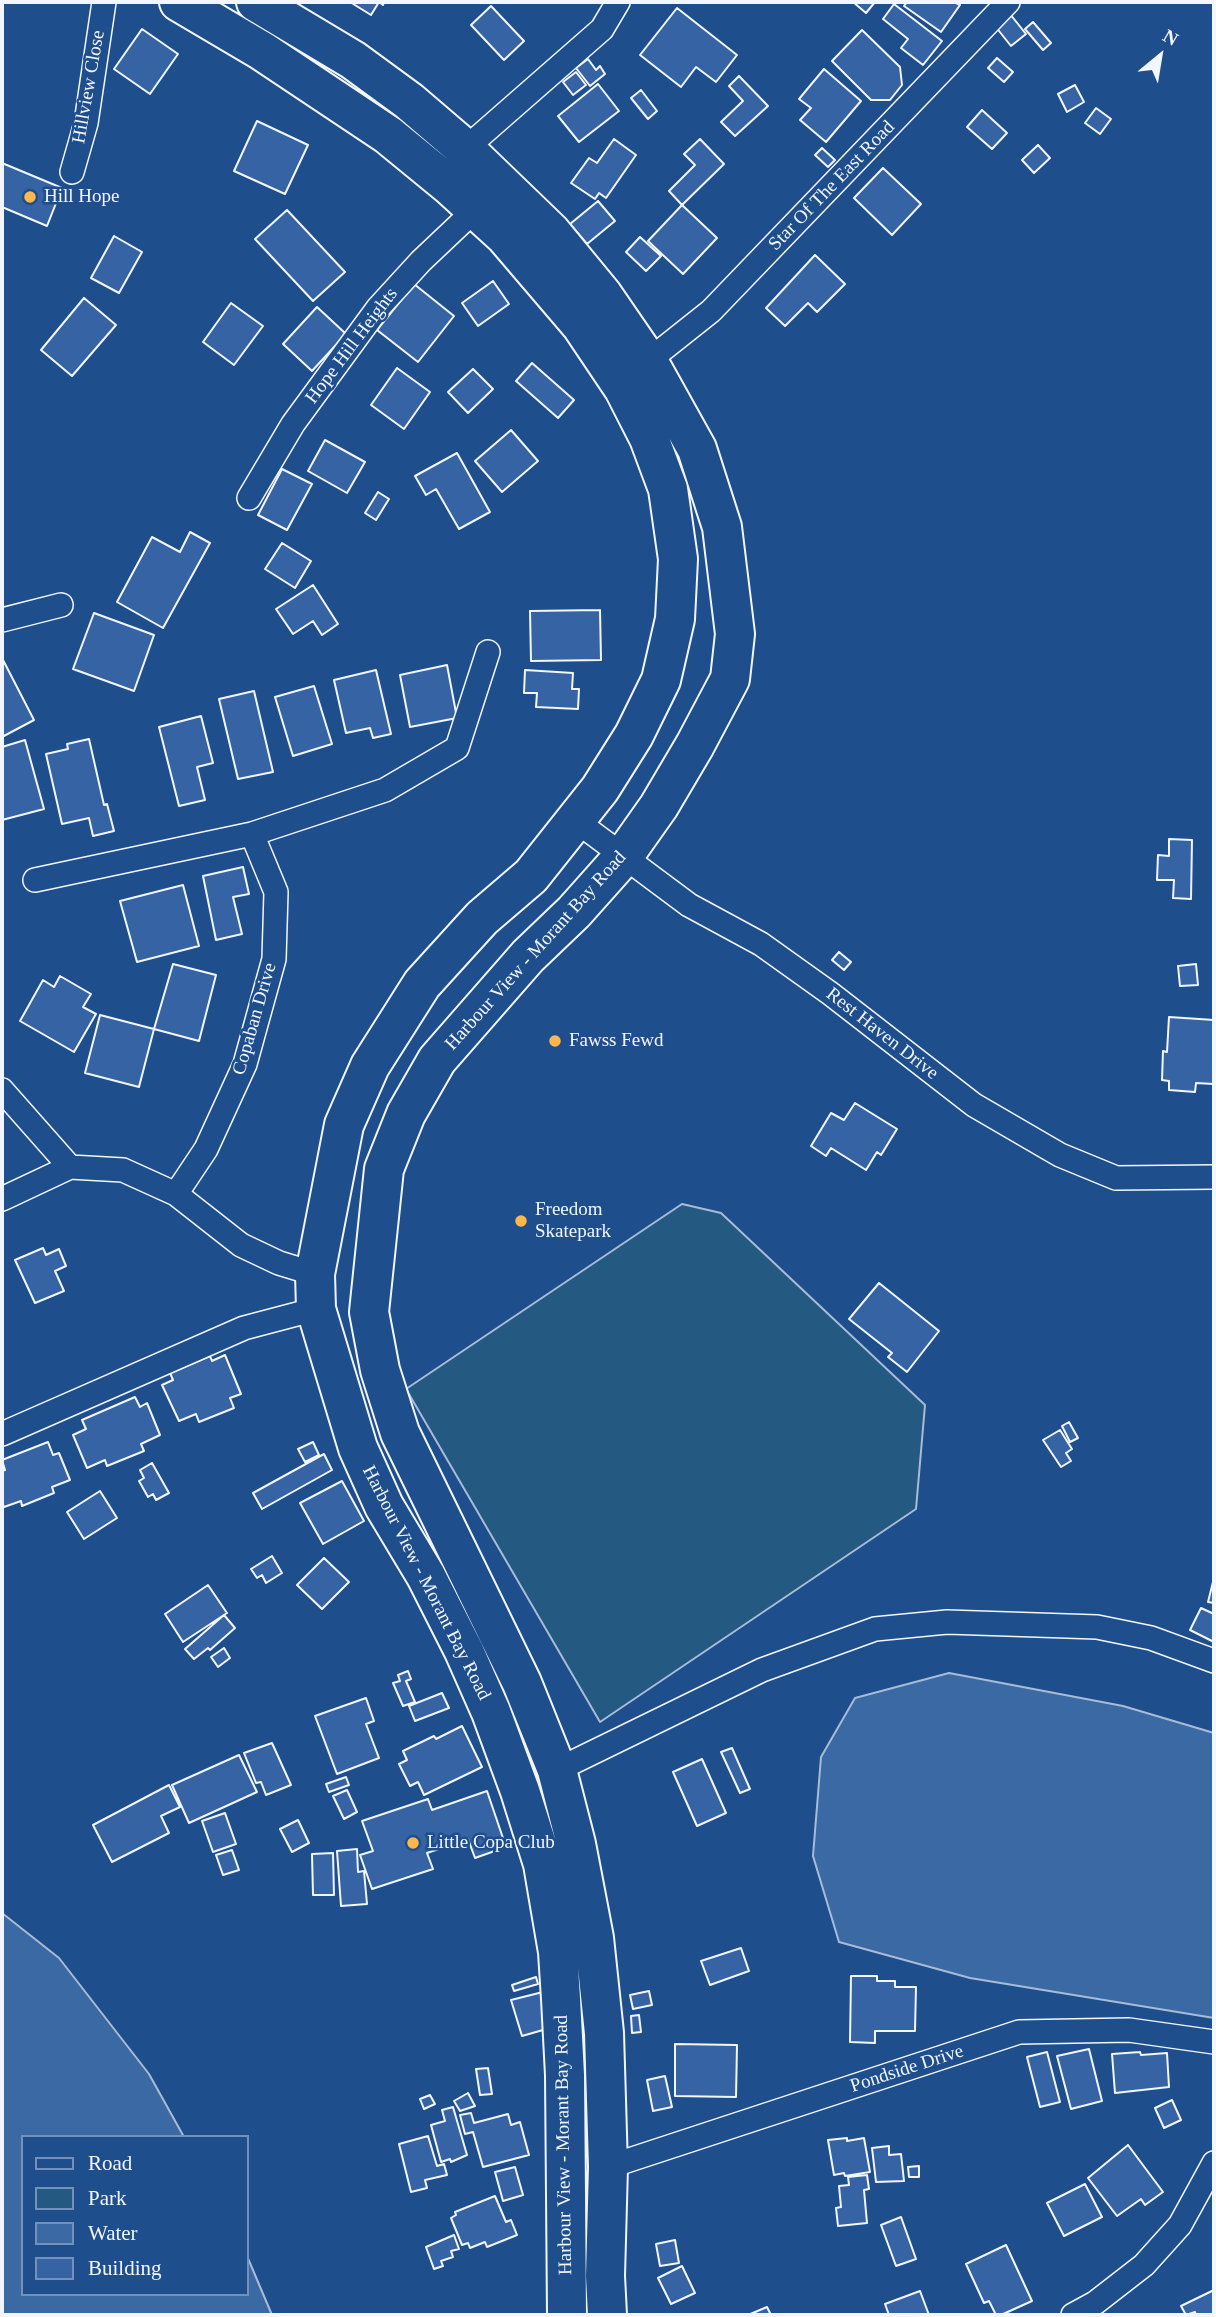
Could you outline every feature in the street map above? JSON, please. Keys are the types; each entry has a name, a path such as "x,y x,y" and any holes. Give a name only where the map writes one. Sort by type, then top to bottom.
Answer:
{"highway":[{"name":"Harbour View - Morant Bay Road","path":"179,2 262,51 377,128 505,236 581,325 624,389 649,438 668,489 677,559 675,619 661,680 634,735 600,789 531,876 482,918 422,984 370,1066 344,1125 316,1292 358,1448 384,1506 426,1576 480,1687 520,1791 542,1864 558,1952 562,2011 567,2315"},
{"name":"Harbour View - Morant Bay Road","path":"256,2 353,60 409,101 465,149 551,232 602,294 648,361 697,449 722,527 735,634 730,680 659,806 623,857 574,912 528,956 438,1060 406,1114 384,1169 369,1312 380,1370 400,1433 522,1683 557,1770 576,1844 594,1938 604,2033 608,2167 605,2276 607,2315"}],"street":[{"name":"Hillview Close","path":"72,172 86,123 104,2"},
{"path":"465,149 601,29 618,2"},
{"name":"Star Of The East Road","path":"648,361 711,311 1008,2"},
{"name":"Hope Hill Heights","path":"248,498 293,424 378,308 421,261 475,209"},
{"path":"2,620 61,606"},
{"path":"35,880 252,834 385,790 457,748 488,652"},
{"name":"Rest Haven Drive","path":"575,820 689,905 761,944 831,994 974,1105 1060,1155 1116,1178 1214,1177"},
{"name":"Copaban Drive","path":"176,1194 206,1149 245,1064 274,959 276,892 252,834"},
{"path":"2,1090 70,1167"},
{"path":"2,1199 70,1167 123,1170 176,1194 241,1245 279,1263 316,1292 244,1328 2,1434"},
{"path":"557,1770 762,1670 875,1629 947,1622 1097,1626 1151,1638 1214,1661"},
{"name":"Pondside Drive","path":"608,2167 1019,2032 1129,2030 1214,2042"},
{"path":"1073,2315 1096,2302 1144,2265 1180,2225 1214,2163"}],"green space":[{"path":"682,1204 721,1213 925,1405 916,1509 600,1722 406,1389"}],"water":[{"path":"949,1673 1123,1706 1214,1733 1214,2018 970,1978 839,1942 813,1856 821,1757 855,1698"},
{"path":"2,1913 59,1958 149,2074 183,2135 21,2135 21,2296 248,2296 248,2258 272,2315 2,2315"}],"building":[{"path":"350,2 379,2 371,15"},
{"path":"853,2 875,2 866,13"},
{"path":"907,2 954,2 960,5 941,32 904,6"},
{"path":"894,4 942,41 923,65 901,48 908,39 883,19"},
{"path":"491,6 524,41 504,60 471,25"},
{"path":"677,8 737,55 716,82 696,67 681,87 640,55"},
{"path":"1010,14 1026,34 1011,46 995,26"},
{"path":"1033,22 1051,43 1043,50 1025,29"},
{"path":"142,29 178,54 150,94 114,69"},
{"path":"862,30 900,67 902,85 890,100 871,100 832,61"},
{"path":"997,58 1013,72 1004,82 988,68"},
{"path":"588,59 596,70 600,66 605,74 590,86 576,68"},
{"path":"824,69 861,101 826,142 800,120 811,108 799,99"},
{"path":"576,72 586,85 573,95 563,82"},
{"path":"739,76 768,106 735,136 721,122 743,101 729,86"},
{"path":"598,84 619,111 579,142 558,116"},
{"path":"1075,85 1084,102 1067,112 1058,94"},
{"path":"641,90 657,111 648,119 631,98"},
{"path":"1096,108 1111,119 1100,134 1085,123"},
{"path":"982,110 1007,133 992,149 967,127"},
{"path":"257,121 308,145 285,194 234,171"},
{"path":"614,139 636,155 606,198 599,193 595,199 571,183 589,158 597,163"},
{"path":"700,139 724,164 682,205 669,191 695,165 684,154"},
{"path":"1038,145 1050,158 1034,173 1022,160"},
{"path":"822,148 835,160 828,167 815,155"},
{"name":"Hill Hope","path":"2,163 62,188 47,226 2,207"},
{"path":"883,168 921,204 892,235 854,198"},
{"path":"598,201 615,221 587,244 570,224"},
{"path":"682,205 717,238 683,274 648,241"},
{"path":"287,210 345,272 313,301 255,239"},
{"path":"114,236 142,252 119,293 91,278"},
{"path":"640,237 661,256 646,271 626,252"},
{"path":"815,255 845,284 817,312 808,303 785,326 766,308"},
{"path":"493,281 509,304 478,326 462,303"},
{"path":"414,284 454,316 418,362 377,330"},
{"path":"84,298 116,325 72,376 41,350"},
{"path":"231,303 263,326 234,365 203,342"},
{"path":"317,307 346,334 312,371 283,344"},
{"path":"532,363 574,400 558,418 516,381"},
{"path":"397,368 430,392 404,429 371,405"},
{"path":"473,369 493,389 468,413 448,392"},
{"path":"511,430 538,461 502,492 475,461"},
{"path":"325,440 365,462 347,493 308,471"},
{"path":"457,453 490,512 459,529 436,489 426,495 415,476"},
{"path":"282,469 312,484 287,530 258,515"},
{"path":"378,492 389,499 376,520 365,513"},
{"path":"190,532 210,543 163,628 117,602 152,537 180,552"},
{"path":"282,543 311,561 295,588 265,569"},
{"path":"313,585 338,624 322,635 313,621 293,634 276,609"},
{"path":"600,610 601,660 531,661 530,611"},
{"path":"94,613 154,635 134,691 73,669"},
{"path":"2,658 34,720 2,737"},
{"path":"447,665 457,718 410,727 400,675"},
{"path":"376,670 391,734 373,738 370,728 346,733 334,680"},
{"path":"525,670 573,673 572,689 579,689 578,709 536,707 537,693 524,693"},
{"path":"314,686 332,744 293,756 275,697"},
{"path":"254,691 273,772 238,779 219,699"},
{"path":"201,716 213,763 197,767 205,800 179,806 159,727"},
{"path":"89,739 104,805 107,804 114,831 93,836 89,818 62,824 46,754 68,749 67,744"},
{"path":"25,740 44,809 2,820 2,747"},
{"path":"1169,839 1192,840 1191,899 1173,898 1174,880 1157,880 1158,855 1169,856"},
{"path":"243,867 249,894 233,897 242,934 216,940 203,876"},
{"path":"183,885 199,946 137,962 120,901"},
{"path":"839,952 851,962 844,970 832,960"},
{"path":"173,964 216,975 199,1041 154,1029"},
{"path":"1196,964 1198,985 1180,986 1178,966"},
{"path":"60,976 91,994 83,1007 96,1014 74,1052 20,1021 43,980 54,987"},
{"path":"100,1015 154,1029 139,1087 85,1073"},
{"path":"1169,1017 1214,1020 1214,1084 1196,1083 1195,1092 1169,1090 1169,1081 1162,1080 1163,1051 1167,1052"},
{"path":"855,1103 897,1129 881,1155 877,1152 866,1170 831,1148 826,1156 811,1146 831,1113 844,1120"},
{"path":"43,1248 46,1255 59,1249 66,1266 55,1271 64,1291 35,1303 15,1260"},
{"path":"879,1283 939,1331 907,1372 888,1357 892,1353 849,1319"},
{"path":"225,1355 241,1394 230,1398 234,1408 199,1422 196,1414 179,1421 162,1385 173,1380 170,1373 210,1356 212,1361"},
{"path":"135,1397 140,1407 147,1403 160,1435 141,1444 144,1451 107,1466 105,1460 87,1468 73,1435 86,1429 82,1420"},
{"path":"1069,1422 1078,1438 1070,1442 1062,1426"},
{"path":"1060,1430 1072,1449 1066,1453 1071,1461 1061,1467 1043,1440"},
{"path":"48,1442 53,1455 59,1453 70,1480 52,1487 54,1493 22,1506 21,1501 4,1507 2,1471 5,1470 2,1460"},
{"path":"313,1442 319,1455 305,1462 298,1449"},
{"path":"324,1454 332,1470 262,1509 253,1493"},
{"path":"152,1463 169,1493 156,1500 153,1494 148,1497 139,1481 144,1478 140,1470"},
{"path":"342,1481 364,1521 323,1544 300,1503"},
{"path":"100,1491 117,1518 84,1539 67,1512"},
{"path":"272,1556 282,1573 266,1583 262,1575 257,1578 251,1569"},
{"path":"324,1558 349,1582 322,1609 297,1585"},
{"path":"1214,1578 1214,1603 1208,1602"},
{"path":"208,1585 227,1613 183,1642 165,1614"},
{"path":"1201,1608 1214,1614 1214,1642 1190,1630"},
{"path":"224,1615 235,1628 210,1650 208,1648 194,1659 185,1649"},
{"path":"224,1648 230,1658 218,1667 211,1657"},
{"path":"408,1671 411,1679 406,1681 415,1702 403,1706 393,1683 400,1681 398,1675"},
{"path":"442,1693 449,1708 415,1721 409,1706"},
{"path":"366,1698 374,1721 366,1724 379,1758 337,1774 315,1716"},
{"path":"462,1726 482,1767 424,1795 418,1782 410,1786 399,1764 407,1760 403,1751"},
{"path":"272,1743 291,1785 266,1795 261,1782 256,1783 244,1753"},
{"path":"732,1748 750,1789 740,1793 721,1752"},
{"path":"239,1755 257,1792 189,1823 172,1785"},
{"path":"702,1759 726,1813 697,1826 673,1772"},
{"path":"346,1777 349,1785 329,1792 326,1784"},
{"path":"169,1785 180,1807 161,1816 169,1833 112,1862 93,1825"},
{"path":"347,1790 357,1812 344,1819 333,1796"},
{"name":"Little Copa Club","path":"487,1791 506,1847 475,1858 468,1839 427,1853 433,1869 372,1889 360,1855 373,1851 362,1821 428,1799 432,1810"},
{"path":"225,1813 236,1844 213,1852 202,1821"},
{"path":"298,1820 309,1843 292,1852 280,1829"},
{"path":"357,1849 358,1872 364,1871 367,1904 341,1906 337,1851"},
{"path":"232,1850 239,1870 223,1875 216,1855"},
{"path":"333,1853 334,1895 313,1895 312,1854"},
{"path":"741,1948 749,1971 710,1985 701,1961"},
{"path":"851,1976 877,1976 877,1981 895,1981 895,1987 916,1987 915,2031 875,2031 875,2043 850,2042"},
{"path":"536,1977 538,1984 514,1991 512,1985"},
{"path":"547,1991 557,2026 522,2036 511,2000"},
{"path":"649,1991 652,2005 633,2009 630,1995"},
{"path":"639,2015 641,2032 632,2033 631,2016"},
{"path":"675,2044 737,2045 736,2097 675,2096"},
{"path":"1089,2049 1102,2101 1071,2109 1057,2056"},
{"path":"1047,2052 1060,2102 1040,2107 1027,2057"},
{"path":"1140,2052 1141,2055 1167,2053 1169,2087 1115,2093 1112,2054"},
{"path":"488,2068 492,2094 480,2095 476,2069"},
{"path":"665,2076 672,2107 653,2111 647,2080"},
{"path":"468,2093 475,2106 460,2111 454,2101"},
{"path":"430,2095 435,2104 424,2109 420,2099"},
{"path":"1172,2100 1181,2120 1164,2128 1155,2108"},
{"path":"453,2107 467,2155 451,2162 450,2159 441,2162 431,2125 445,2121 442,2110"},
{"path":"471,2113 474,2123 508,2114 511,2125 520,2122 529,2155 483,2167 473,2132 465,2134 460,2115"},
{"path":"428,2136 437,2166 444,2164 447,2175 425,2180 427,2188 411,2192 399,2144"},
{"path":"847,2138 847,2141 864,2138 870,2172 834,2175 828,2140"},
{"path":"1128,2145 1163,2192 1145,2205 1141,2199 1117,2216 1088,2178"},
{"path":"889,2146 889,2155 901,2154 904,2181 876,2182 872,2148"},
{"path":"919,2166 919,2177 909,2177 908,2167"},
{"path":"515,2167 523,2195 503,2201 495,2172"},
{"path":"867,2175 869,2189 864,2190 867,2223 838,2226 836,2208 841,2207 839,2186 849,2185 848,2177"},
{"path":"1085,2184 1102,2217 1064,2236 1047,2203"},
{"path":"495,2196 506,2222 511,2220 517,2235 487,2247 485,2242 470,2248 468,2243 462,2245 451,2218 456,2215 455,2212"},
{"path":"901,2217 916,2259 896,2266 881,2225"},
{"path":"454,2235 459,2249 451,2251 453,2257 441,2261 443,2266 434,2269 426,2247"},
{"path":"675,2240 679,2263 660,2266 656,2244"},
{"path":"1006,2245 1032,2301 996,2315 989,2301 984,2303 966,2264"},
{"path":"682,2266 695,2293 671,2304 658,2278"},
{"path":"1214,2290 1214,2315 1196,2315 1195,2312 1186,2315 1181,2306"},
{"path":"920,2291 929,2315 889,2315 885,2304"},
{"path":"767,2307 771,2315 748,2315"}],"place":[{"name":"Hill Hope","path":"30,197"},
{"name":"Fawss Fewd","path":"555,1041"},
{"name":"Freedom Skatepark","path":"521,1221"},
{"name":"Little Copa Club","path":"413,1843"}]}
